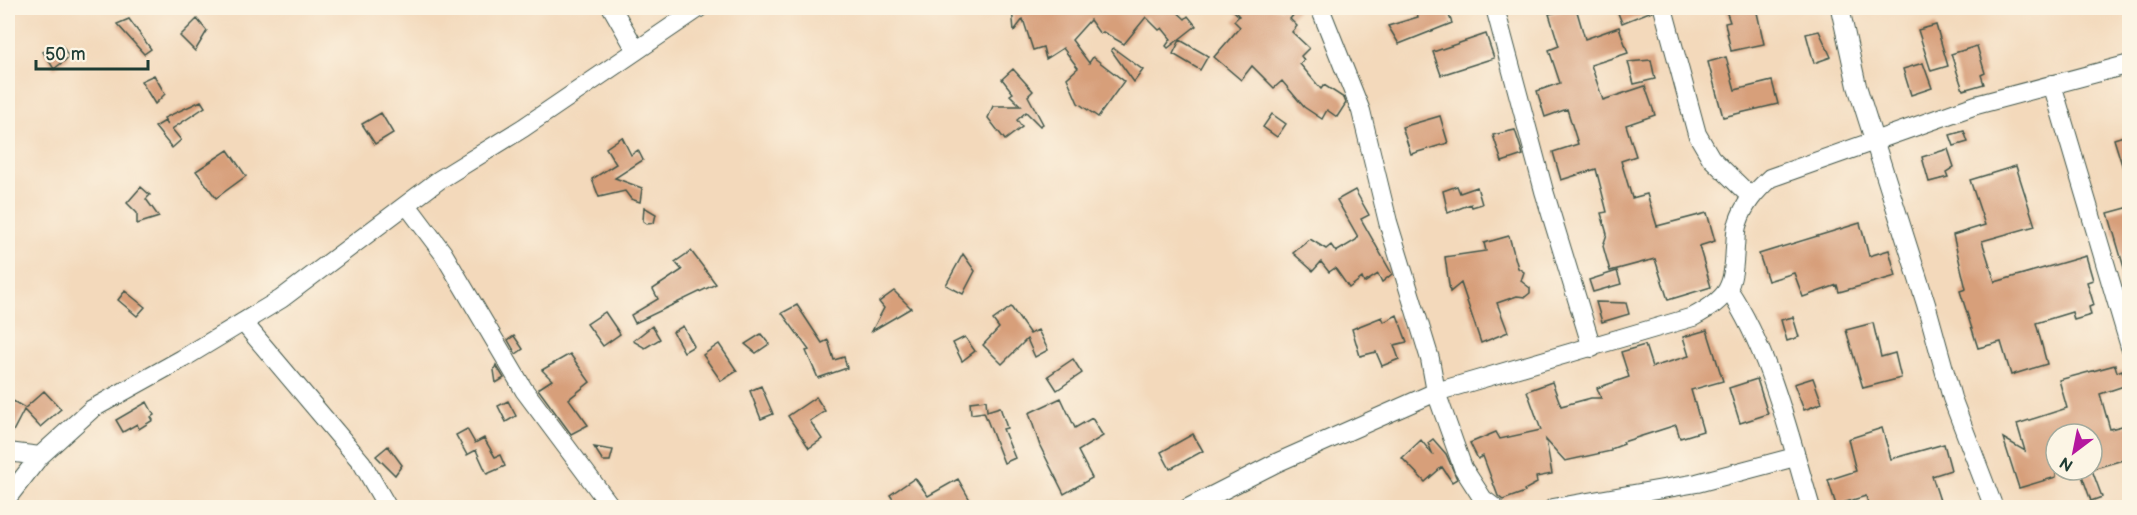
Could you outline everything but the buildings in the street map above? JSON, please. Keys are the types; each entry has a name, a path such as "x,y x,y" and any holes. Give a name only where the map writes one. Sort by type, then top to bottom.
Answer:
{"street":[{"path":"612,8 636,50"},
{"path":"8,497 40,456 92,409 182,360 281,299 439,180 524,128 699,8"},
{"path":"1320,8 1361,111 1388,222 1430,359 1436,392 1463,468 1484,499 1495,507"},
{"path":"1495,8 1544,191 1592,348"},
{"path":"1663,8 1696,134 1711,158 1750,196"},
{"path":"1840,8 1857,87 1926,304 1952,398 1994,507"},
{"path":"1188,507 1276,463 1436,392 1693,317 1717,304 1728,289 1733,274 1737,225 1750,196 1770,178 1976,105 2130,64"},
{"path":"2052,84 2130,347"},
{"path":"407,205 443,254 524,390 612,507"},
{"path":"1728,289 1744,313 1777,399 1811,507"},
{"path":"243,322 362,463 388,507"},
{"path":"8,452 40,456"},
{"path":"1552,507 1696,483 1796,457"}]}
